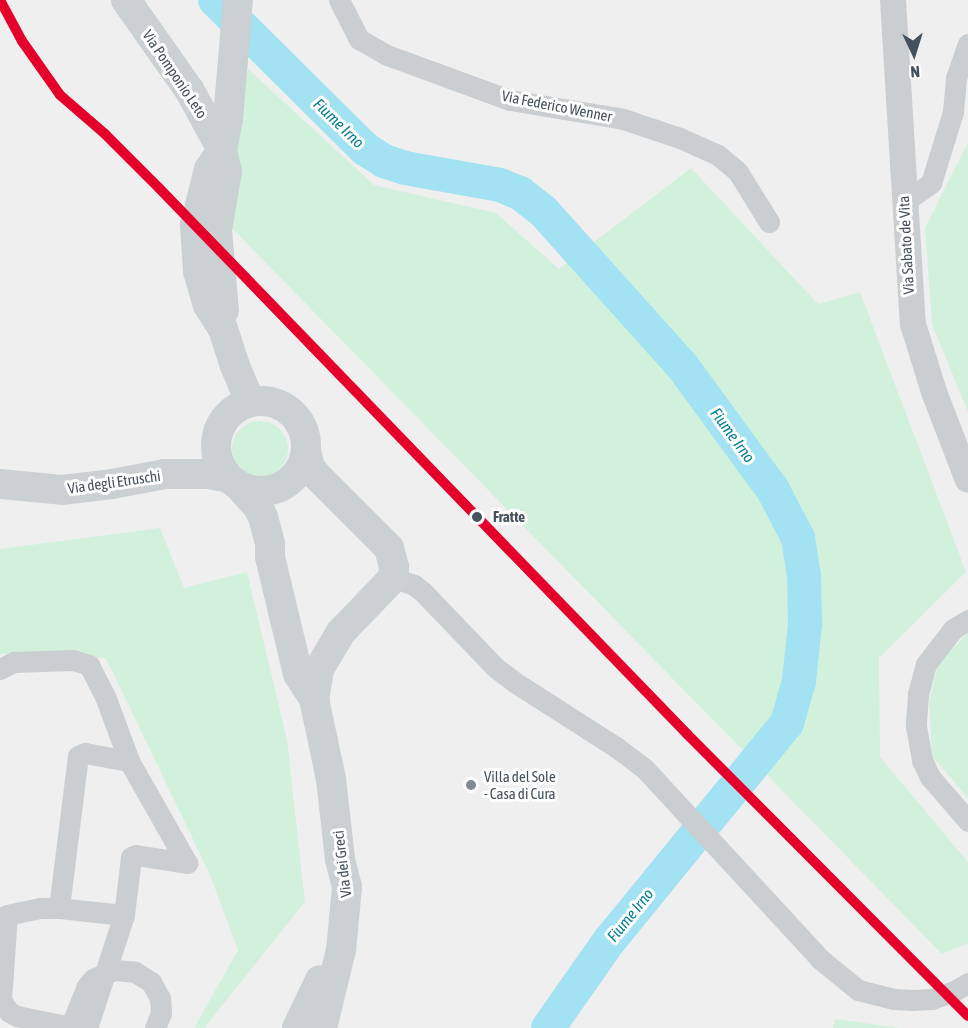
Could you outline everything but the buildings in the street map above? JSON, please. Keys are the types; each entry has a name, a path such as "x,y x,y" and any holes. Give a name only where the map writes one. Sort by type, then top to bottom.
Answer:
{"main road":[{"name":"Via Pomponio Leto","path":"126,0 190,91 222,150"},
{"path":"238,0 228,120 222,150 209,169 195,225 198,271 208,305 224,329 234,366 250,402"},
{"path":"306,451 298,472 282,486 260,491 234,482 220,467 216,454 219,427 237,407 250,402 265,400 279,404 291,412 300,423 305,437 310,467 389,548 394,567 393,578"},
{"name":"Via degli Etruschi","path":"0,484 62,490 165,474 209,474 234,482"},
{"name":"Via dei Greci","path":"234,482 258,507 270,544 270,557 298,674 314,699 331,779 340,859 347,887 345,925 322,1028"},
{"name":"Via dei Greci","path":"270,544 278,550 293,610 303,630 315,638 341,632"},
{"name":"Via dei Greci","path":"314,699 319,669 341,632 393,578"},
{"path":"297,1028 320,980 331,930 340,859"}],"street":[{"name":"Via Federico Wenner","path":"339,0 359,39 387,55 510,100 623,119 680,138 718,155 738,172 769,222"},
{"name":"Via Sabato de Vita","path":"893,0 913,324 934,392 968,480"},
{"path":"904,202 931,183 952,112 956,78 968,44"},
{"path":"393,578 414,585 423,592 496,668 513,681 616,747 644,768 820,959 858,990 894,999 932,999 954,992 968,983"},
{"path":"966,620 937,647 926,664 918,694 916,726 922,760 930,777 968,821"},
{"path":"0,669 14,662 73,660 89,665 105,696 129,761 187,862 136,855 131,857 124,915 107,971 87,986 76,1028 17,1016 9,1012 1,1000 7,915 31,909 59,909 124,915"},
{"path":"59,909 78,756 85,753 129,761"},
{"path":"107,971 135,972 151,982 160,998 161,1013 154,1028"}],"green space":[{"path":"248,69 374,185 496,213 559,269 691,168 818,304 860,292 966,572 879,658 880,757 968,862 968,943 942,954 223,219"},
{"path":"968,142 968,412 932,324 925,228"},
{"path":"254,421 266,421 280,429 288,443 286,460 280,469 266,477 254,477 237,465 232,455 232,443 244,426"},
{"path":"160,528 184,588 247,572 287,740 305,902 204,1028 194,1028 238,950 210,875 106,658 0,654 0,549"},
{"path":"968,632 968,798 932,756 929,702 938,665"},
{"path":"835,1019 900,1028 833,1028"}],"waterway":[{"name":"Fiume Irno","path":"215,0 365,149 384,161 405,168 500,185 520,193 544,212 683,367 773,490 798,538 804,577 805,624 799,681 787,723 609,941 548,1028"}],"transit line":[{"path":"0,0 22,41 60,95 105,134 159,188 687,734 968,1016"}],"place":[{"name":"Fratte","path":"477,517"},
{"name":"Villa del Sole - Casa di Cura","path":"471,785"}]}
